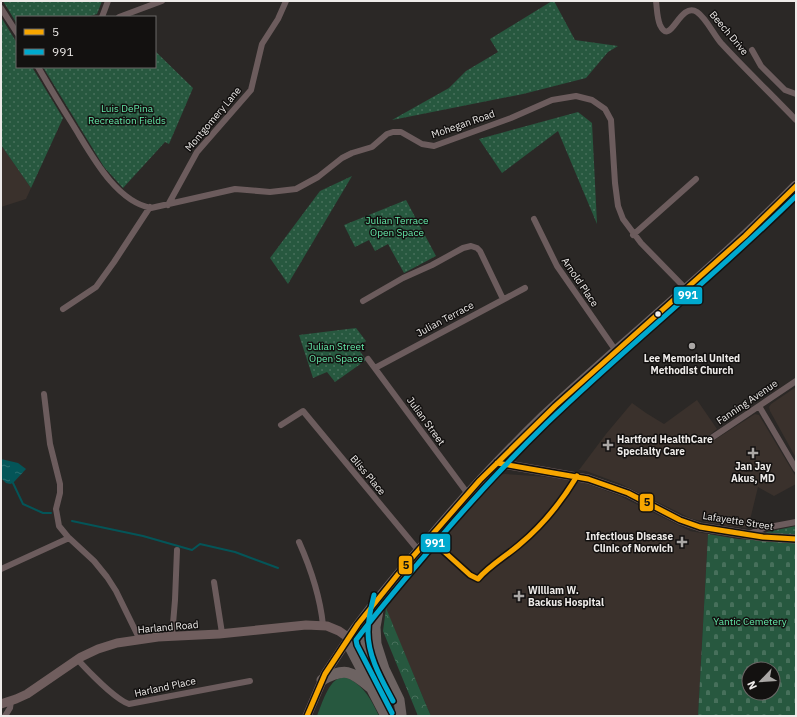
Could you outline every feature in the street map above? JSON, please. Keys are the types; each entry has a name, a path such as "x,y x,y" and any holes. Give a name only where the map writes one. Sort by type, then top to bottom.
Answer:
{"highway":[{"path":"386,716 374,690 350,647 349,638 381,595 497,462 551,410 750,232 796,186"},
{"path":"381,595 375,627 376,644 384,669 399,700 401,716"},
{"path":"349,638 358,639 365,646 401,716"},
{"path":"322,680 337,673 349,672 374,690"}],"main road":[{"name":"Lafayette Street","path":"497,462 588,478 628,493 674,517 693,525 746,535 796,540"},
{"name":"Harland Road","path":"1,704 29,693 77,659 104,647 140,640 172,636 222,634 295,625 323,626 336,630 349,638"},
{"path":"307,716 322,680 349,638"}],"street":[{"path":"102,16 108,1"},
{"path":"121,16 162,1"},
{"name":"Montgomery Lane","path":"168,205 197,152 251,90 262,44 278,19 286,1"},
{"name":"Beech Drive","path":"656,1 660,24 662,28 666,30 673,28 680,16 685,12 692,10 700,14 720,41 796,120"},
{"path":"1,8 16,31"},
{"path":"752,50 761,66 784,90 796,94"},
{"name":"Mohegan Road","path":"39,68 104,172 115,186 140,205 150,207 168,205 235,189 270,192 292,190 312,180 342,158 352,153 372,147 391,133 401,132 422,144 434,146 511,118 546,101 576,96 592,100 605,109 610,116 618,206 623,219 633,235 686,289"},
{"path":"633,235 696,179"},
{"path":"63,309 96,287 150,207"},
{"name":"Arnold Place","path":"534,219 557,266 616,352"},
{"path":"363,301 406,276 432,265 469,246 475,247 480,251 502,299"},
{"name":"Julian Terrace","path":"374,368 525,288"},
{"name":"Julian Street","path":"368,359 468,494"},
{"name":"Fanning Avenue","path":"710,439 796,381"},
{"path":"44,394 50,444 60,484 56,515 61,528 68,538 94,561 107,577 116,591 140,640"},
{"path":"759,406 796,469"},
{"name":"Bliss Place","path":"281,425 303,411 419,551"},
{"path":"746,535 761,529 796,522"},
{"path":"1,569 68,538"},
{"path":"299,542 319,600 323,626"},
{"path":"172,636 177,550"},
{"path":"214,582 222,634"},
{"name":"Harland Place","path":"77,659 99,681 123,701 129,704 250,681"},
{"path":"5,716 10,708 11,701"}],"shaded area":[{"path":"1,145 31,188 26,199 1,207"},
{"path":"796,387 796,458 769,407 771,404"},
{"path":"697,400 717,429 707,437 710,443 755,414 759,415 796,477 796,484 774,496 758,487 748,528 727,526 692,519 621,484 586,471 579,470 632,403 664,424"},
{"name":"William W. Backus Hospital","path":"505,474 549,477 585,483 620,496 690,531 708,534 698,716 431,716 385,608 393,592 400,583 490,479 495,475"}],"green space":[{"path":"3,1 102,1 97,14 90,16 16,16 16,22"},
{"path":"554,1 575,40 618,46 608,52 586,78 523,94 392,120 449,88 466,71 498,52 490,39"},
{"path":"1,17 16,41 16,68 33,68 63,118 31,188 1,145"},
{"name":"Luis DePina Recreation Fields","path":"156,52 193,88 169,144 165,142 123,188 104,167 44,68 156,68"},
{"path":"578,112 592,123 597,224 558,131 502,173 479,139"},
{"path":"352,176 288,284 270,258 320,191"},
{"name":"Julian Terrace Open Space","path":"406,200 436,256 404,273 388,244 375,251 369,240 355,247 344,225"},
{"name":"Julian Street Open Space","path":"356,328 366,341 357,347 366,360 335,382 327,372 313,378 299,335"},
{"path":"796,526 796,536 766,533 767,532"},
{"name":"Yantic Cemetery","path":"708,534 738,539 796,543 796,716 698,716"},
{"path":"386,608 431,716 418,716 383,631"},
{"path":"345,677 362,688 379,716 317,716 330,687 337,679"}],"water":[{"path":"1,459 18,463 26,469 13,483 6,483 1,478"}],"waterway":[{"path":"13,483 23,504 43,513 51,513"},
{"path":"72,521 143,536 192,550 200,544 235,552 278,568"}],"transit line":[{"name":"5","path":"307,716 325,674 358,624 403,568 480,480 555,406 745,236 796,186"},
{"name":"991","path":"392,713 357,645 356,640 366,627 396,589 451,525 491,480 533,437 578,394 735,254 796,196"},
{"name":"5","path":"497,463 588,479 628,493 680,520 700,527 763,537 796,539"},
{"name":"5","path":"429,538 470,575 478,579 536,530 565,495 577,476"},
{"name":"991","path":"374,595 368,632 370,650 376,668 393,701"}],"place":[{"name":"Lee Memorial United Methodist Church","path":"692,346"},
{"name":"Hartford HealthCare Specialty Care","path":"608,445"},
{"name":"Jan Jay Akus, MD","path":"753,453"},
{"name":"Infectious Disease Clinic of Norwich","path":"682,542"},
{"name":"William W. Backus Hospital","path":"519,596"}]}
